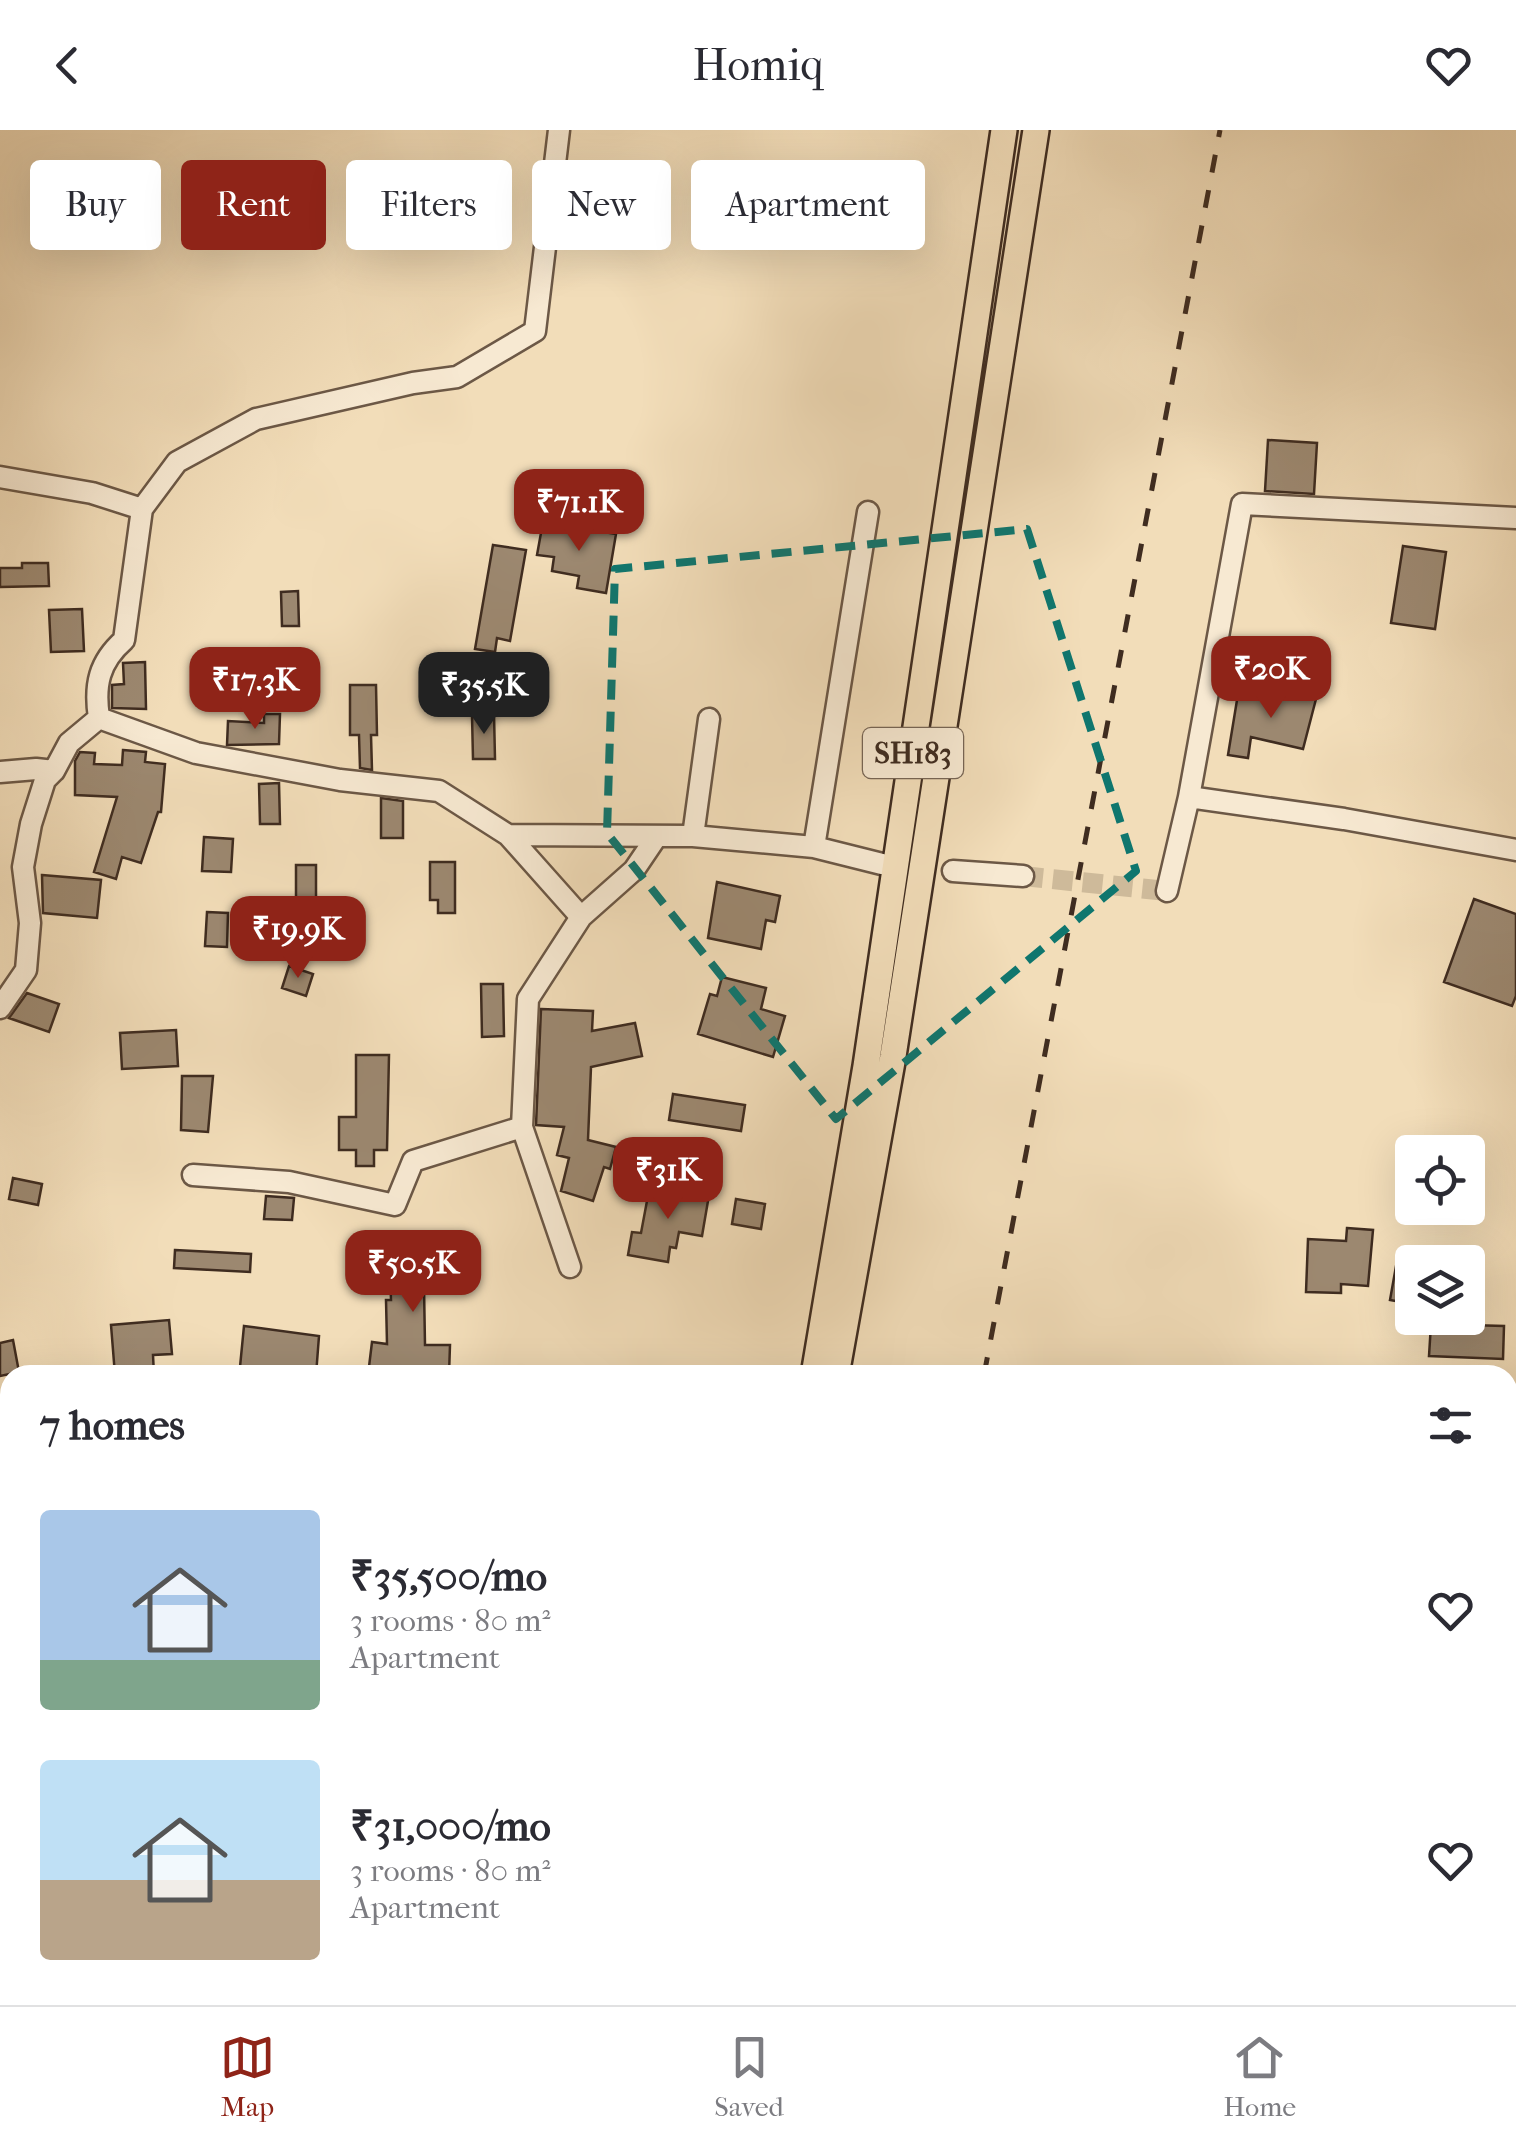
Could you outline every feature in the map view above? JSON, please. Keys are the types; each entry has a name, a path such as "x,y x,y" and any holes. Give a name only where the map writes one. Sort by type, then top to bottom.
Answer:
{"main road":[{"name":"SH183","path":"816,1365 866,1066 1004,130"},
{"path":"838,1365 893,1056 1036,130"}],"street":[{"path":"99,718 97,680 109,654 124,640 142,509 177,462 256,419 413,383 457,377 535,331 560,130"},
{"path":"0,476 92,493 142,509"},
{"path":"1168,891 1242,504 1516,518"},
{"path":"814,847 868,512"},
{"path":"0,1008 26,970 30,923 22,866 45,780 69,744 99,718"},
{"path":"99,718 196,754 340,780 439,791 508,835 580,917"},
{"path":"693,836 710,719"},
{"path":"0,772 54,771"},
{"path":"1189,797 1344,819 1516,850"},
{"path":"508,835 693,836 814,847 882,864"},
{"path":"570,1268 522,1127 528,1000 580,917 634,870 657,836"},
{"path":"953,871 1023,876"},
{"path":"194,1175 288,1182 395,1205 412,1161 522,1127"}],"highlighted area":[{"path":"1027,529 1136,871 836,1119 607,833 615,569"}],"building":[{"path":"1268,440 1317,443 1314,494 1265,491"},
{"path":"543,522 616,534 606,593 577,588 579,576 552,571 554,557 537,555"},
{"path":"493,545 526,550 510,641 497,638 495,652 475,649"},
{"path":"1403,546 1446,552 1435,629 1391,623"},
{"path":"22,563 48,563 49,586 0,587 0,568 22,568"},
{"path":"298,591 299,626 282,626 281,592"},
{"path":"82,609 84,651 51,652 49,610"},
{"path":"145,662 146,709 112,708 112,685 124,684 123,663"},
{"path":"350,685 376,685 377,735 371,735 372,770 360,768 359,735 350,735"},
{"path":"1280,690 1316,699 1303,749 1251,737 1248,758 1228,755 1238,694 1277,701"},
{"path":"264,714 280,714 279,744 227,745 228,721 264,723"},
{"path":"494,714 495,759 473,759 472,715"},
{"path":"123,750 146,752 145,762 165,764 161,812 141,863 122,857 116,879 94,872 117,797 75,795 75,761 80,752 95,753 94,764 122,765"},
{"path":"279,783 280,824 260,824 259,784"},
{"path":"381,798 403,801 403,838 381,838"},
{"path":"204,837 233,839 231,872 202,871"},
{"path":"430,862 455,862 455,913 438,913 438,900 430,900"},
{"path":"296,865 316,865 316,899 296,899"},
{"path":"42,875 101,880 97,918 43,913"},
{"path":"717,882 780,896 775,922 766,920 761,949 708,938"},
{"path":"1474,899 1516,914 1516,996 1512,1006 1444,982"},
{"path":"207,912 228,913 227,947 205,946"},
{"path":"289,966 313,974 306,996 282,988"},
{"path":"722,977 766,988 761,1009 785,1016 773,1057 698,1034 710,994 717,996"},
{"path":"481,984 503,984 504,1036 482,1037"},
{"path":"27,993 59,1004 49,1032 9,1018"},
{"path":"541,1009 593,1011 592,1031 635,1023 642,1056 591,1067 588,1140 616,1147 610,1169 604,1167 593,1201 561,1191 569,1158 557,1155 564,1127 536,1125"},
{"path":"176,1030 178,1066 122,1069 120,1033"},
{"path":"356,1055 389,1055 387,1150 374,1150 374,1166 356,1166 356,1150 339,1150 339,1117 356,1117"},
{"path":"182,1076 213,1076 208,1132 181,1130"},
{"path":"673,1094 745,1105 741,1131 669,1120"},
{"path":"13,1178 42,1184 38,1205 9,1199"},
{"path":"650,1185 709,1195 702,1236 679,1232 676,1248 670,1247 668,1262 628,1255 632,1232 641,1233"},
{"path":"266,1196 294,1198 292,1220 264,1219"},
{"path":"736,1199 765,1204 761,1229 732,1224"},
{"path":"1347,1228 1373,1230 1368,1286 1341,1284 1341,1293 1306,1292 1308,1239 1346,1241"},
{"path":"460,1245 460,1260 455,1260 455,1268 448,1268 449,1278 425,1279 424,1287 425,1345 450,1345 449,1365 369,1365 372,1342 387,1344 386,1300 391,1300 394,1248"},
{"path":"175,1250 251,1254 250,1272 174,1268"},
{"path":"1395,1272 1395,1301 1390,1300"},
{"path":"169,1320 172,1354 153,1355 154,1365 114,1365 111,1325"},
{"path":"1485,1325 1504,1326 1503,1359 1429,1356 1430,1335 1485,1335"},
{"path":"244,1326 319,1336 317,1365 240,1365"},
{"path":"13,1340 18,1365 0,1365 0,1343"}],"tunnel":[{"path":"1023,876 1167,891"}],"railway":[{"path":"986,1365 1220,130"}]}
